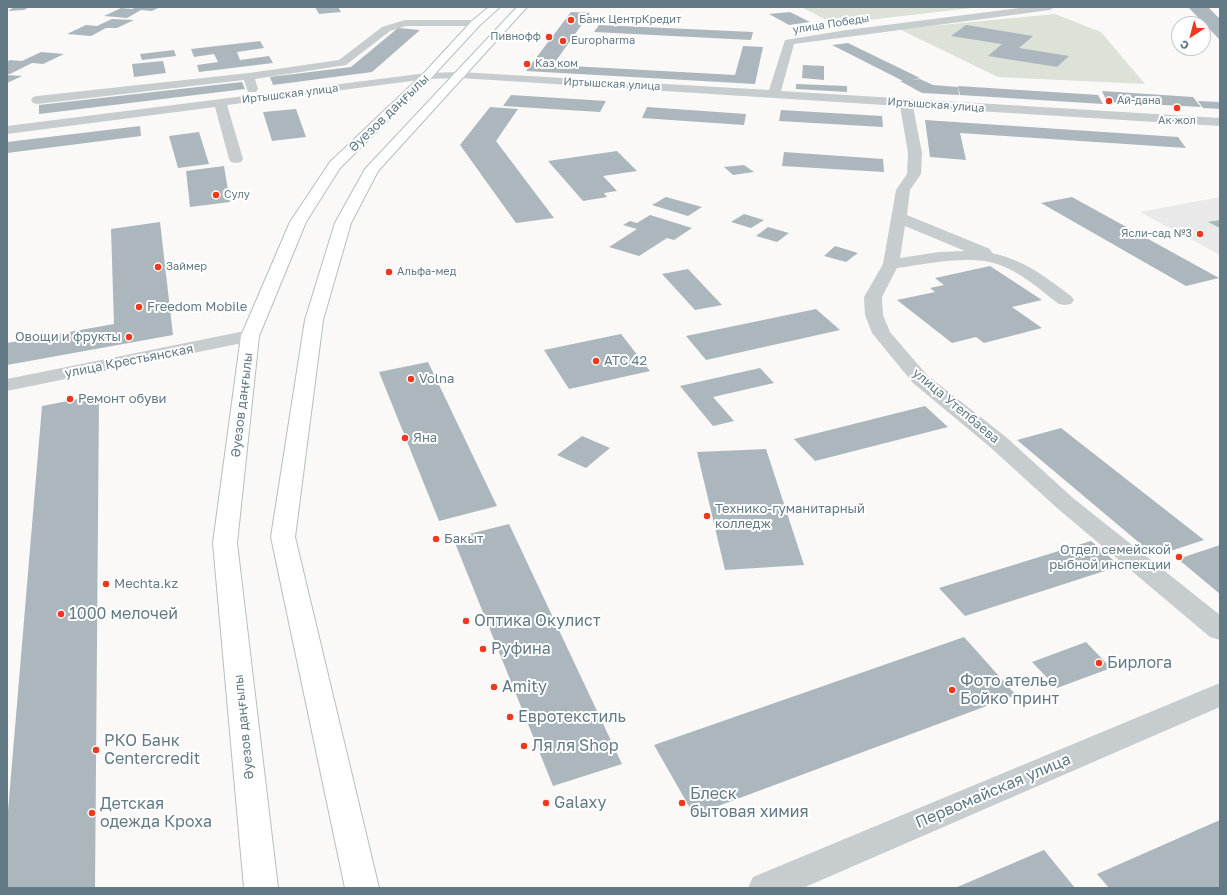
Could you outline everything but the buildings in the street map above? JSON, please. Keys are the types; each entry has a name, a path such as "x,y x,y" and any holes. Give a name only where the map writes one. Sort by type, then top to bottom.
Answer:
{"main road":[{"name":"Әуезов даңғылы","path":"261,888 225,543 250,336 298,222 335,165 427,76 476,23 495,7"},
{"name":"Әуезов даңғылы","path":"362,888 283,537 314,320 343,223 372,169 522,7"}],"street":[{"name":"улица Победы","path":"774,94 789,42 847,33 1050,7"},
{"path":"37,100 249,76 342,63 386,29 405,23 476,23"},
{"name":"Иртышская улица","path":"7,130 427,76 460,75 774,94 906,104 1220,122"},
{"path":"249,76 255,98"},
{"path":"220,102 236,159"},
{"name":"улица Утепбаева","path":"906,104 915,153 914,174 903,190 890,264 873,297 874,315 882,333 920,379 998,442 1065,503 1220,630"},
{"path":"898,218 1019,267 1065,300"},
{"path":"890,264 962,256 1001,260"},
{"name":"улица Крестьянская","path":"7,385 250,336"},
{"name":"Первомайская улица","path":"766,888 1220,694"}],"shaded area":[{"path":"801,7 980,7 834,24"},
{"path":"1055,14 1101,32 1145,84 998,77 899,29"},
{"name":"Ясли-сад №3","path":"1220,197 1220,255 1140,212"}],"place":[{"name":"Банк ЦентрКредит","path":"571,20"},
{"name":"Пивнофф","path":"549,37"},
{"name":"Europharma","path":"563,41"},
{"name":"Каз ком","path":"527,64"},
{"name":"Ай-дана","path":"1109,101"},
{"name":"Ак жол","path":"1177,108"},
{"name":"Сулу","path":"216,195"},
{"name":"Ясли-сад №3","path":"1200,234"},
{"name":"Займер","path":"158,267"},
{"name":"Альфа-мед","path":"389,272"},
{"name":"Freedom Mobile","path":"139,307"},
{"name":"Овощи и фрукты","path":"129,337"},
{"name":"АТС 42","path":"596,361"},
{"name":"Volna","path":"411,379"},
{"name":"Ремонт обуви","path":"70,399"},
{"name":"Яна","path":"405,438"},
{"name":"Технико-гуманитарный колледж","path":"707,516"},
{"name":"Бакыт","path":"436,539"},
{"name":"Отдел семейской рыбной инспекции","path":"1179,557"},
{"name":"Mechta.kz","path":"106,584"},
{"name":"1000 мелочей","path":"61,614"},
{"name":"Оптика Окулист","path":"466,621"},
{"name":"Руфина","path":"483,649"},
{"name":"Бирлога","path":"1099,663"},
{"name":"Amity","path":"494,687"},
{"name":"Фото ателье Бойко принт","path":"952,690"},
{"name":"Евротекстиль","path":"510,717"},
{"name":"Ля ля Shop","path":"524,746"},
{"name":"РКО Банк Centercredit","path":"96,750"},
{"name":"Galaxy","path":"546,803"},
{"name":"Блеск бытовая химия","path":"682,803"},
{"name":"Детская одежда Кроха","path":"92,813"}]}
